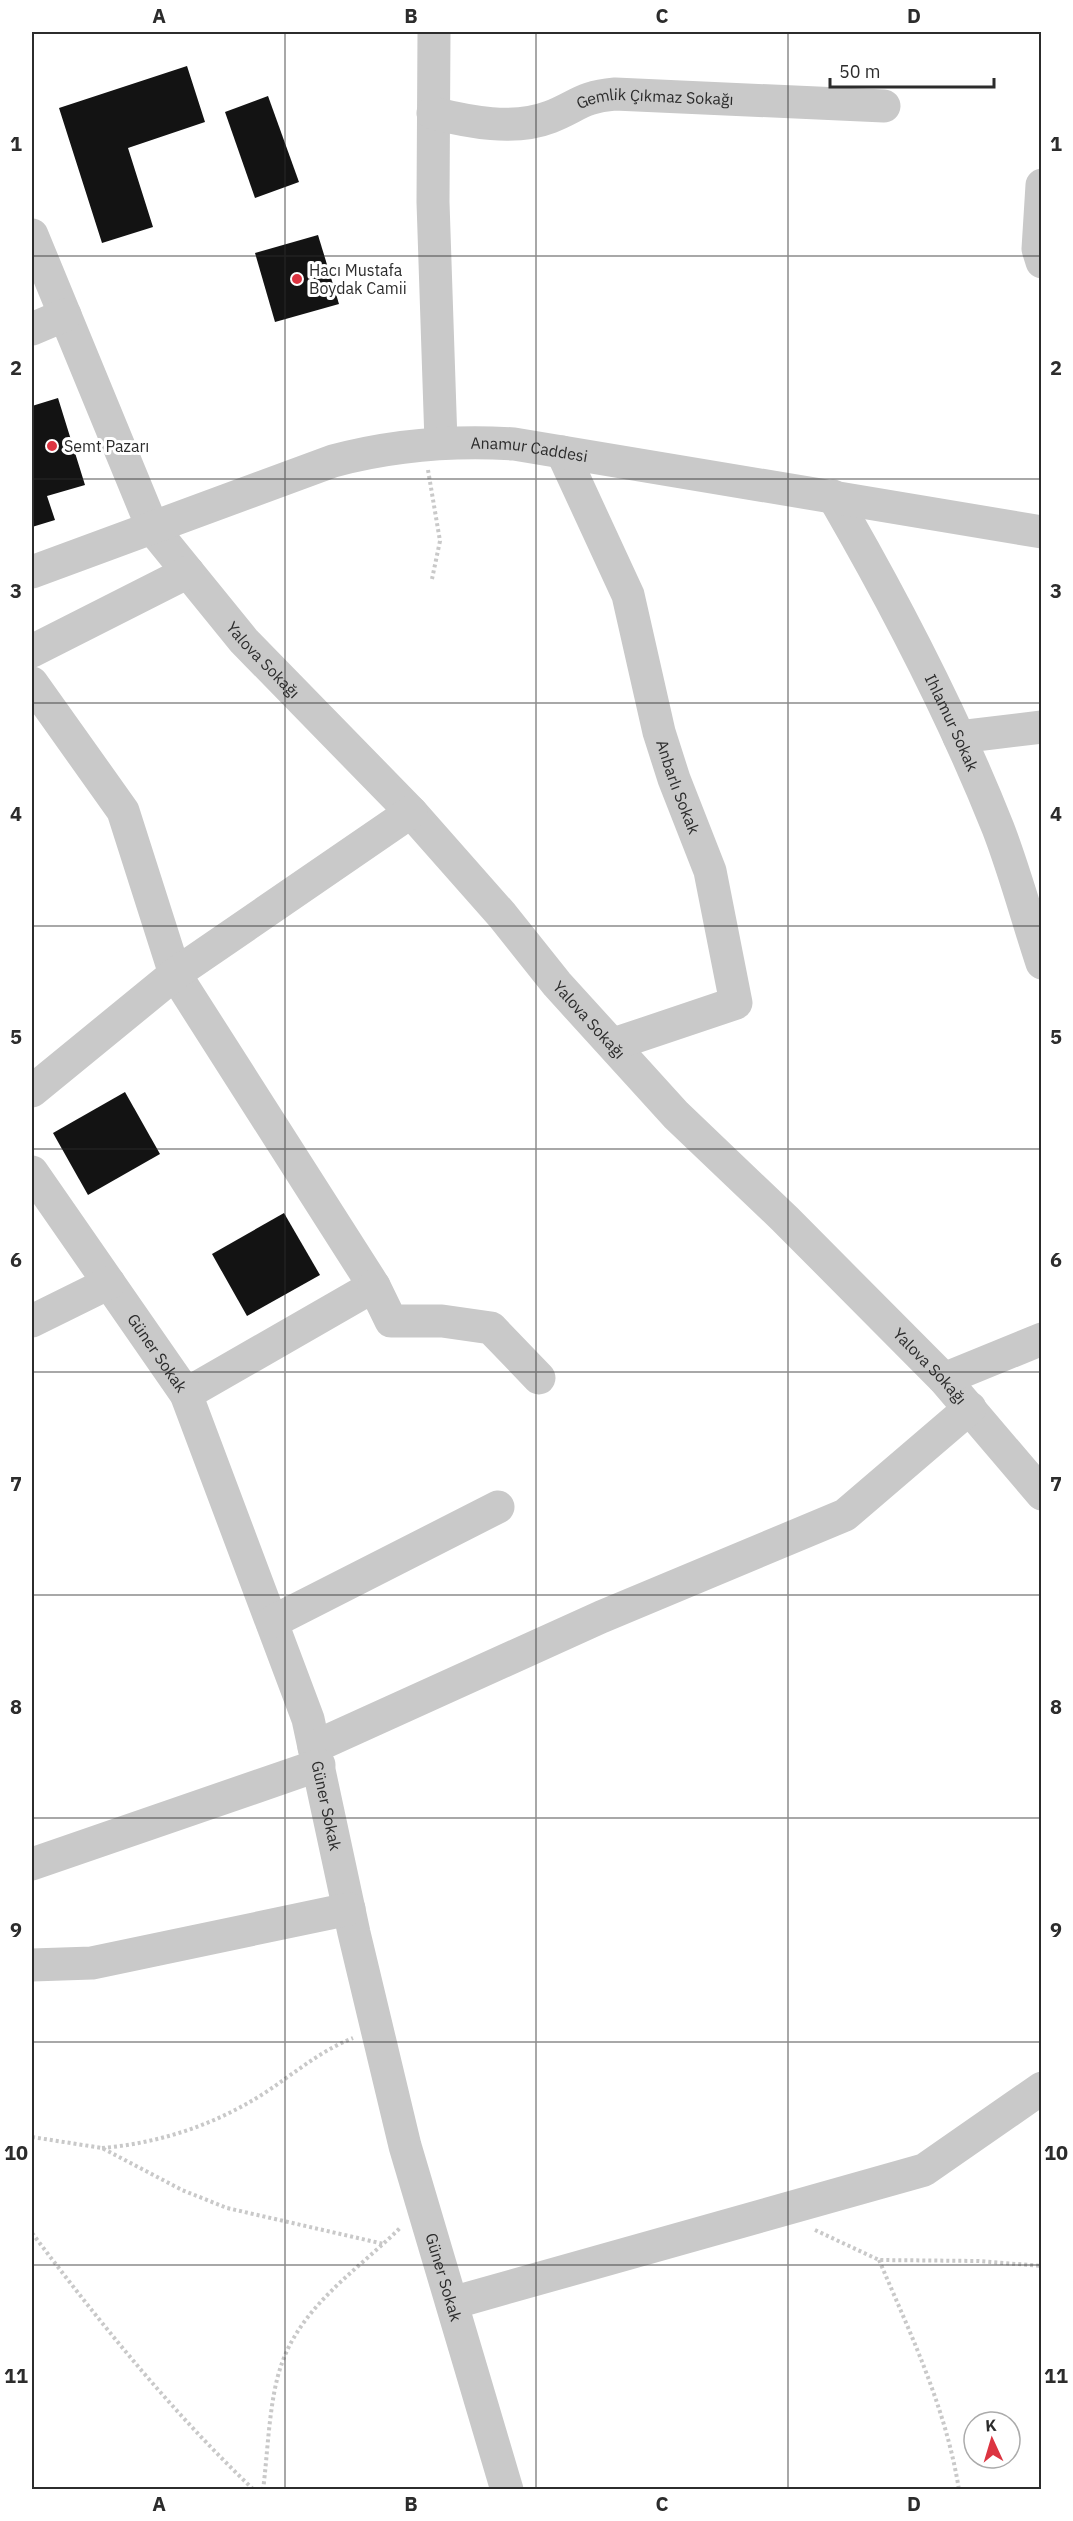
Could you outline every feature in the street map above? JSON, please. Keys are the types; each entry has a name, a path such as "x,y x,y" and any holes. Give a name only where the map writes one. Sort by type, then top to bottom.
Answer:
{"street":[{"path":"432,443 434,32"},
{"name":"Gemlik Çıkmaz Sokağı","path":"433,112 482,123 522,123 549,117 590,97 615,94 884,106"},
{"path":"1041,186 1038,249 1041,262"},
{"name":"Yalova Sokağı","path":"32,235 153,529 244,641 411,812 502,915 557,984 614,1044 676,1115 944,1379 1041,1494"},
{"path":"32,329 65,315"},
{"name":"Anamur Caddesi","path":"32,572 333,461 368,451 432,443 514,444 1041,532"},
{"name":"Anbarlı Sokak","path":"562,452 628,595 659,732 677,789 710,871 736,1003 614,1044"},
{"name":"Ihlamur Sokak","path":"833,496 911,636 959,737 999,831 1041,963"},
{"path":"32,651 188,572"},
{"path":"32,683 123,811 175,974 374,1286 391,1322 442,1321 491,1328 539,1378"},
{"path":"959,737 1041,727"},
{"path":"32,1091 175,974 411,812"},
{"name":"Güner Sokak","path":"32,1172 186,1394 308,1719 349,1909 405,2146 507,2490"},
{"path":"32,1321 109,1283"},
{"path":"186,1394 374,1286"},
{"path":"944,1379 1041,1339"},
{"path":"32,1864 316,1756 601,1617 845,1515 970,1408"},
{"path":"272,1622 498,1507"},
{"path":"32,1965 92,1963 349,1909"},
{"path":"452,2303 924,2170 1041,2088"}],"path":[{"path":"432,443 440,541 432,579"},
{"path":"32,2137 102,2148 150,2142 216,2119 264,2093 318,2054 337,2044 378,2031"},
{"path":"102,2148 182,2190 226,2208 384,2244 354,2267 321,2301 287,2350 277,2380 263,2490"},
{"path":"776,2212 879,2260 979,2261 1041,2266"},
{"path":"32,2233 135,2366 254,2490"},
{"path":"879,2260 930,2378 950,2446 959,2490"}],"building":[{"path":"187,66 205,122 128,148 153,227 102,243 59,108"},
{"path":"268,96 299,182 255,198 225,112"},
{"name":"Hacı Mustafa Boydak Camii","path":"318,235 339,304 275,322 255,253"},
{"name":"Semt Pazarı","path":"58,398 85,485 47,496 55,520 32,527 32,406"},
{"path":"125,1092 160,1154 88,1195 53,1133"},
{"path":"284,1213 320,1275 247,1316 212,1254"}],"place":[{"name":"Hacı Mustafa Boydak Camii","path":"297,279"},
{"name":"Semt Pazarı","path":"52,446"}]}
